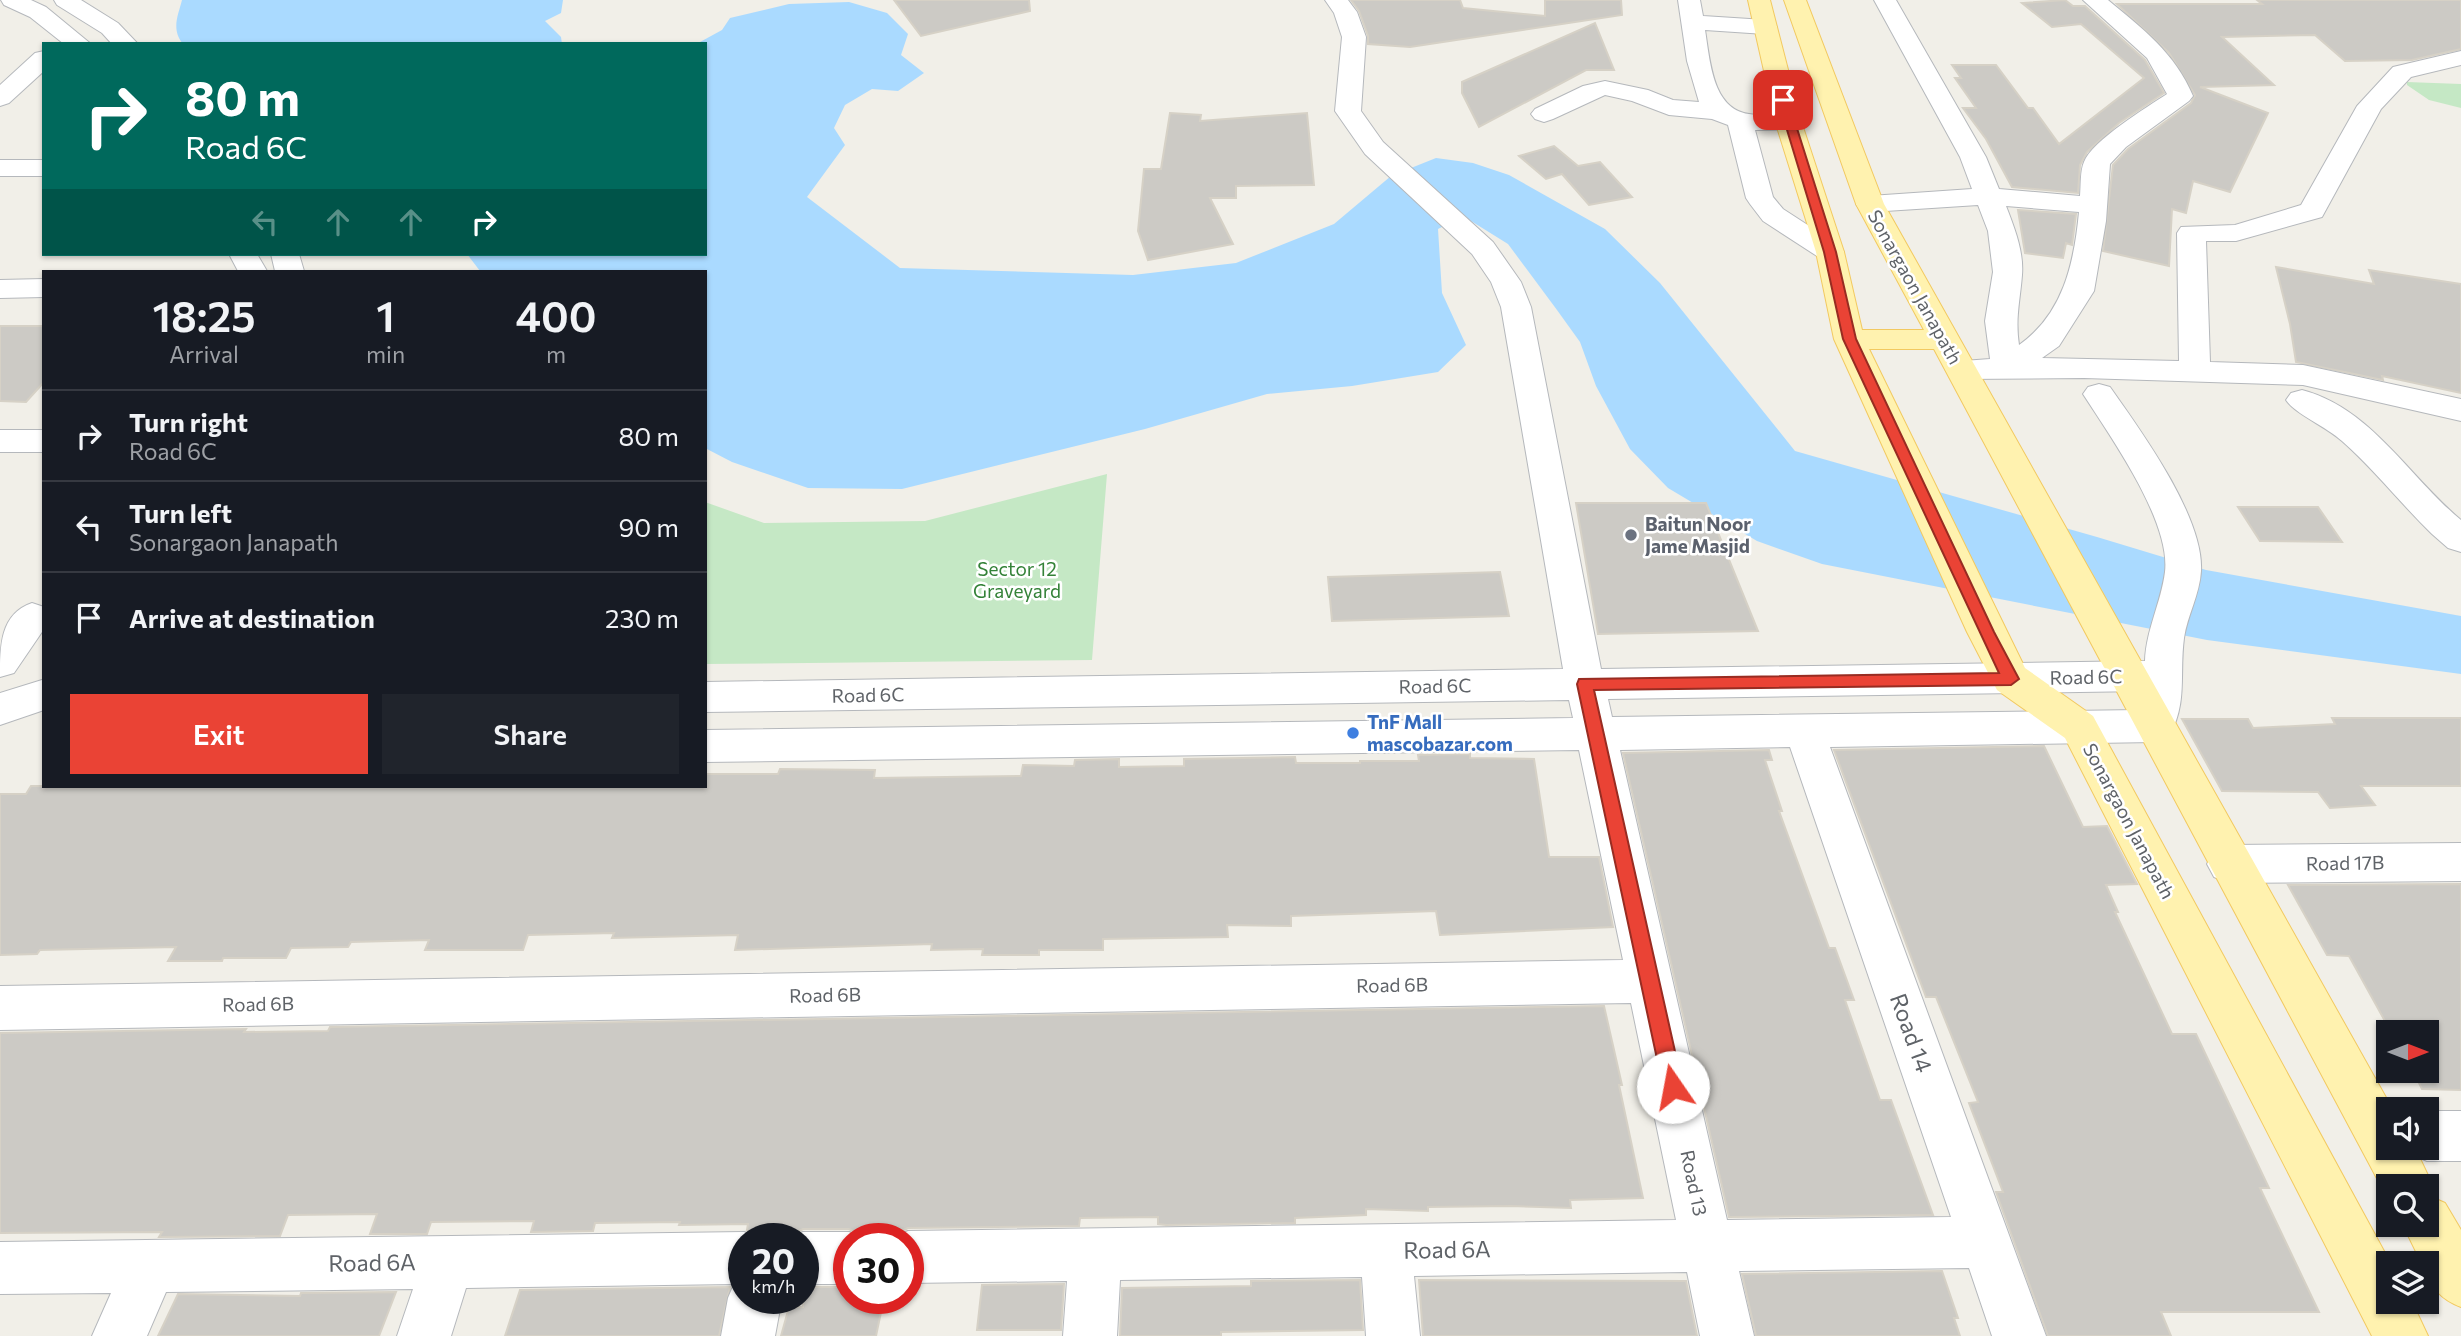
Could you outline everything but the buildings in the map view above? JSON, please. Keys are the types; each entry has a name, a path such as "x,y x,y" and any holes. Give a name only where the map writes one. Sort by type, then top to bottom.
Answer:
{"main road":[{"name":"Sonargaon Janapath","path":"1759,0 1789,124 1830,252 1849,339 1986,632 2011,679 2080,727 2401,1336"},
{"name":"Sonargaon Janapath","path":"1794,0 1870,204 2107,638 2146,676 2155,726 2229,864 2376,1122"},
{"path":"1849,339 1946,341"},
{"path":"2436,1237 2461,1281"}],"street":[{"path":"12,0 38,12 69,41"},
{"path":"65,0 110,28 124,42"},
{"name":"Road 13","path":"1336,0 1345,12 1354,37 1349,111 1374,148 1483,248 1506,282 1516,307 1571,619 1727,1336"},
{"path":"1885,0 1973,157 2002,231 2008,272 2000,321 2007,369"},
{"path":"1968,382 2007,369 2048,339 2079,291 2094,205 2097,162 2117,141 2180,96 2173,73 2144,41 2094,0"},
{"path":"1765,27 1691,11 1707,96 1728,116 1760,198 1773,215 1830,252"},
{"path":"2196,371 2191,233 2236,233 2312,211 2370,106 2402,72 2461,58"},
{"path":"0,98 42,60"},
{"path":"1544,114 1592,90 1605,88 1639,95 1669,107 1789,124"},
{"path":"0,168 42,168"},
{"path":"1870,204 1990,196 2094,205"},
{"path":"0,289 42,288"},
{"path":"2007,369 2303,375 2461,410"},
{"path":"1968,382 2099,394 2302,400 2351,408 2461,433"},
{"path":"2099,394 2148,467 2181,543 2183,572 2165,638 2146,676"},
{"path":"2302,400 2336,419 2437,521 2461,539"},
{"path":"2351,408 2461,507"},
{"path":"0,442 42,441"},
{"path":"0,662 25,617"},
{"name":"Road 6C","path":"707,697 2146,676"},
{"path":"0,709 42,694"},
{"path":"707,746 2155,726"},
{"name":"Road 14","path":"1804,731 2019,1336"},
{"name":"Road 17B","path":"2229,864 2461,862"},
{"name":"Road 6B","path":"0,1008 1650,981"},
{"path":"2439,1136 2461,1136"},
{"name":"Road 6A","path":"924,1257 1986,1242"},
{"path":"1386,1250 1394,1336"},
{"path":"1090,1336 1095,1256"},
{"name":"Road 6A","path":"0,1268 728,1258"},
{"path":"424,1336 448,1262"},
{"path":"120,1336 151,1266"},
{"path":"748,1336 752,1314"}],"green space":[{"path":"2407,82 2461,84 2461,108 2429,100 2407,85"},
{"name":"Sector 12 Graveyard","path":"1107,474 1092,660 707,664 707,503 764,523 925,521"}],"water":[{"path":"182,0 563,0 561,13 545,21 561,37 562,42 182,42 176,28"},
{"path":"849,2 887,13 908,34 901,55 924,73 898,91 872,89 845,105 834,128 845,145 807,197 900,268 1133,275 1236,263 1334,224 1391,176 1436,158 1473,163 1509,175 1605,229 1660,283 1795,451 2206,570 2461,616 2461,674 2207,640 1822,564 1757,541 1668,488 1630,449 1596,386 1580,342 1508,244 1463,216 1438,229 1442,293 1466,345 1438,372 1352,386 1267,394 1145,429 902,489 808,488 732,462 707,449 707,270 479,270 469,256 707,256 707,42 700,42 722,30 730,18 789,4"}],"place":[{"name":"Baitun Noor Jame Masjid","path":"1631,535"},
{"name":"TnF Mall mascobazar.com","path":"1353,733"}],"route":[{"path":"1673,1087 1585,684 2011,679 1986,632 1849,339 1830,252 1783,100"}]}
